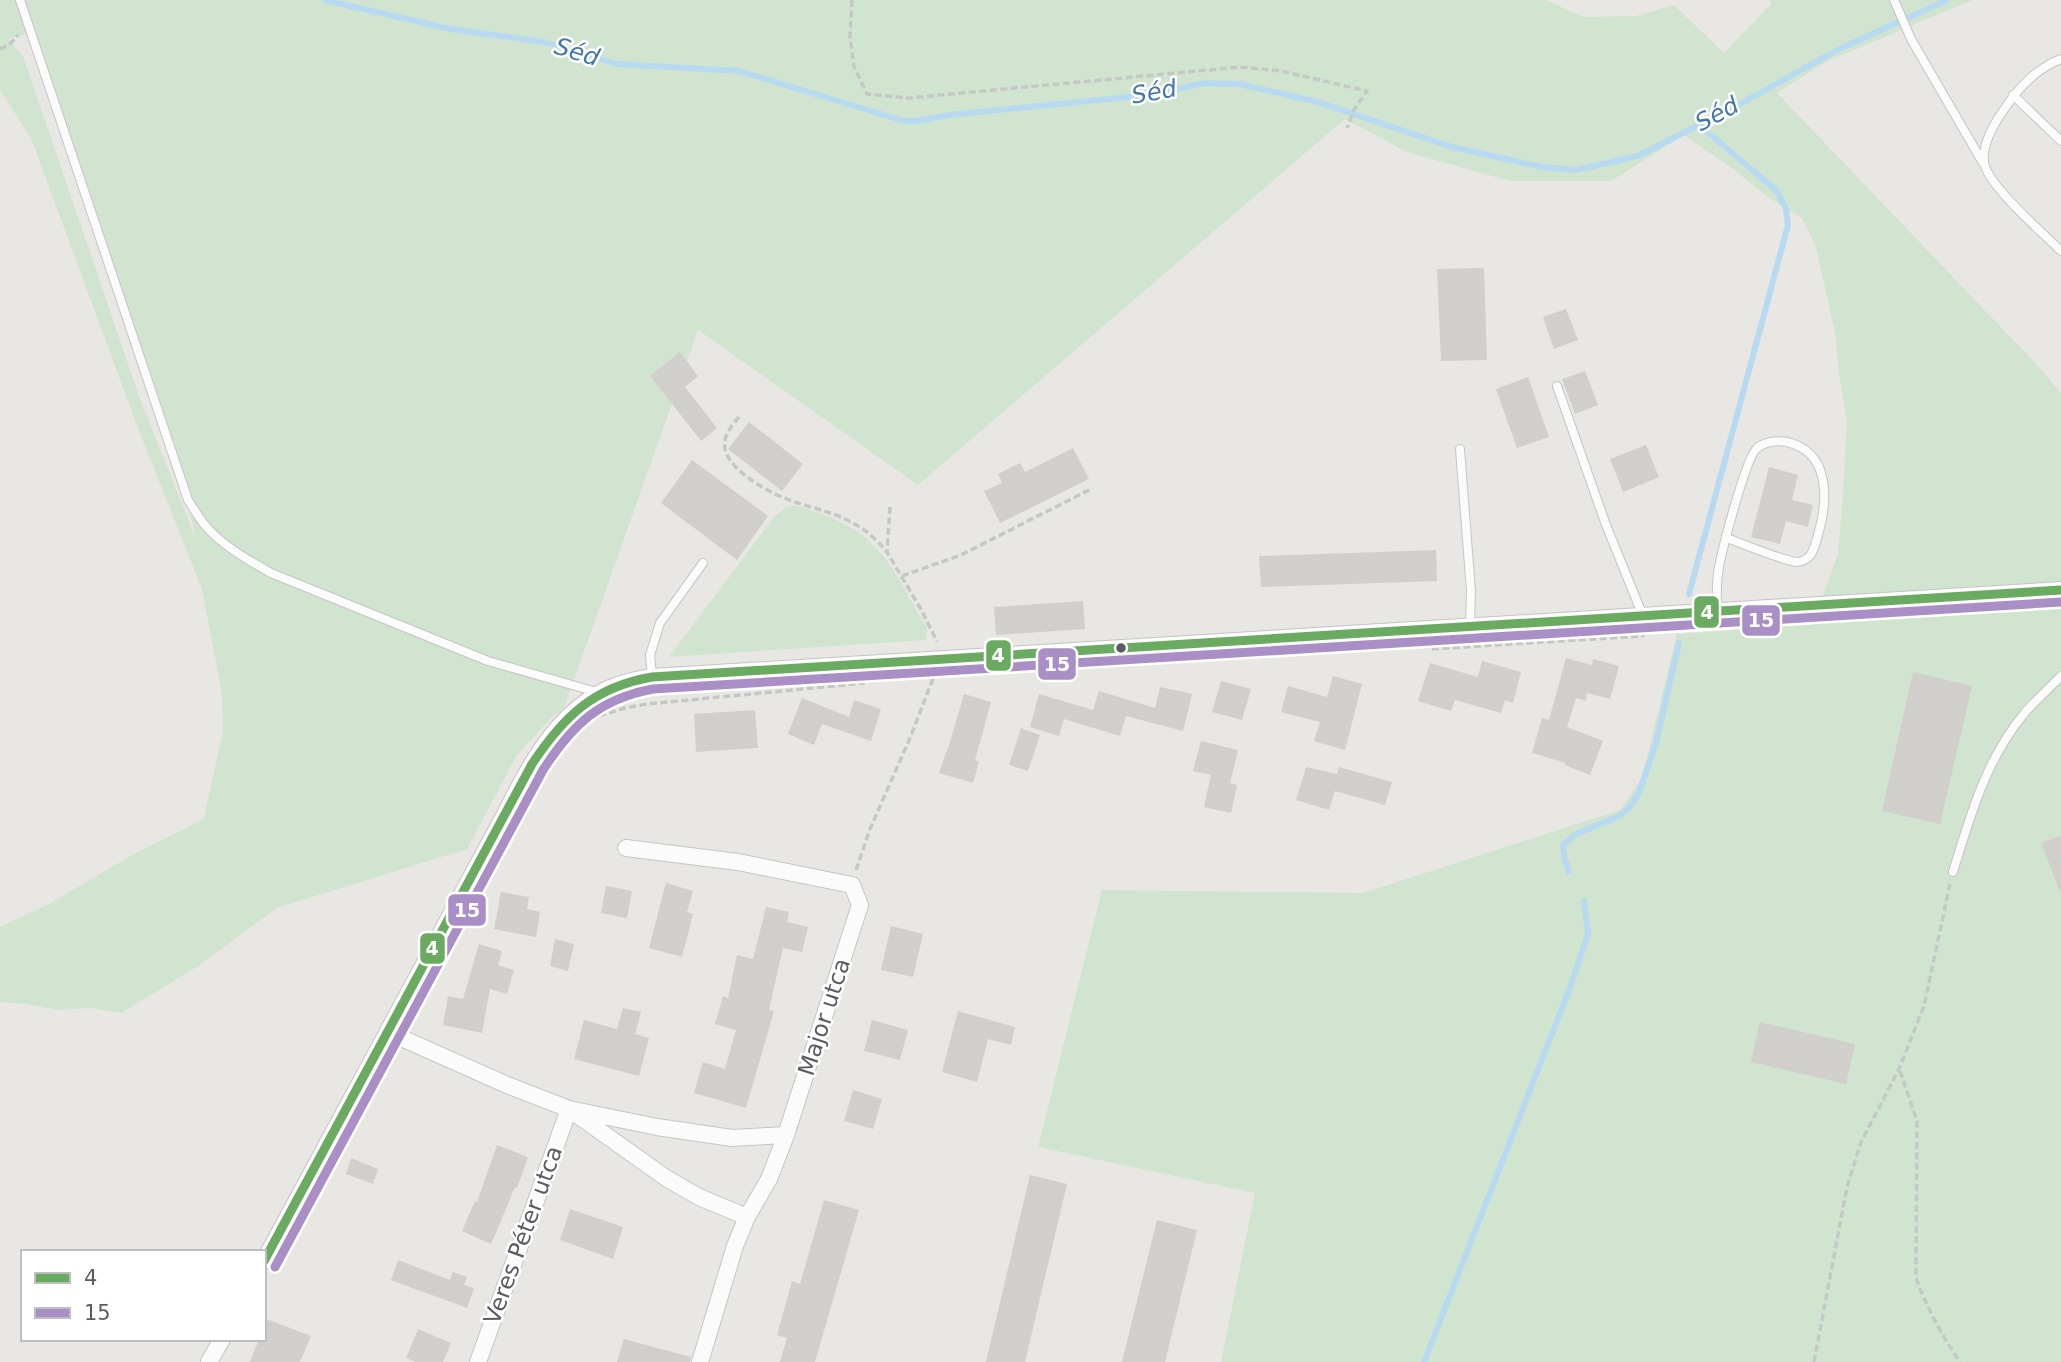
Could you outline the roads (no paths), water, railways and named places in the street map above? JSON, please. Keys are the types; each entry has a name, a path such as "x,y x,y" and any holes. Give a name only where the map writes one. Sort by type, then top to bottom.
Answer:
{"street":[{"path":"266,1257 524,777 557,729 575,710 600,692 626,682 652,677 2061,590"},
{"name":"Major utca","path":"626,848 738,862 852,885 860,905 786,1135 769,1179 747,1217 735,1246 699,1362"},
{"path":"388,1032 507,1086 569,1108 657,1127 732,1138 786,1135"},
{"path":"569,1108 666,1178 699,1197 747,1217"},
{"name":"Veres Péter utca","path":"478,1362 569,1108"},
{"path":"209,1362 221,1341"}],"lane":[{"path":"20,0 188,500 205,524 248,561 271,573 488,661 600,692"},
{"path":"1894,0 1911,39 1993,180 2007,198 2061,251"},
{"path":"1983,163 1987,141 2013,95 2036,72 2061,59"},
{"path":"2013,95 2061,141"},
{"path":"1557,386 1606,525 1643,616"},
{"path":"1717,611 1718,573 1727,538 1745,469 1755,450 1766,442 1781,441 1804,448 1812,454 1821,471 1825,489 1821,526 1813,554 1807,560 1795,562 1727,538"},
{"path":"1460,449 1471,591 1470,626"},
{"path":"652,677 650,655 660,623 703,563"},
{"path":"1953,872 1970,814 1993,760 2023,715 2061,676"}],"waterway":[{"name":"Séd","path":"325,0 450,29 544,42 617,64 739,71 904,121 1148,95 1205,83 1239,84 1318,102 1452,147 1542,167 1576,170 1638,156 1839,49 1947,0"},
{"path":"1689,594 1788,225 1786,209 1776,190 1699,125"},
{"path":"1569,872 1563,845 1576,834 1619,816 1629,808 1639,793 1656,743 1679,643"},
{"path":"1424,1362 1571,985 1588,934 1584,901"}]}
